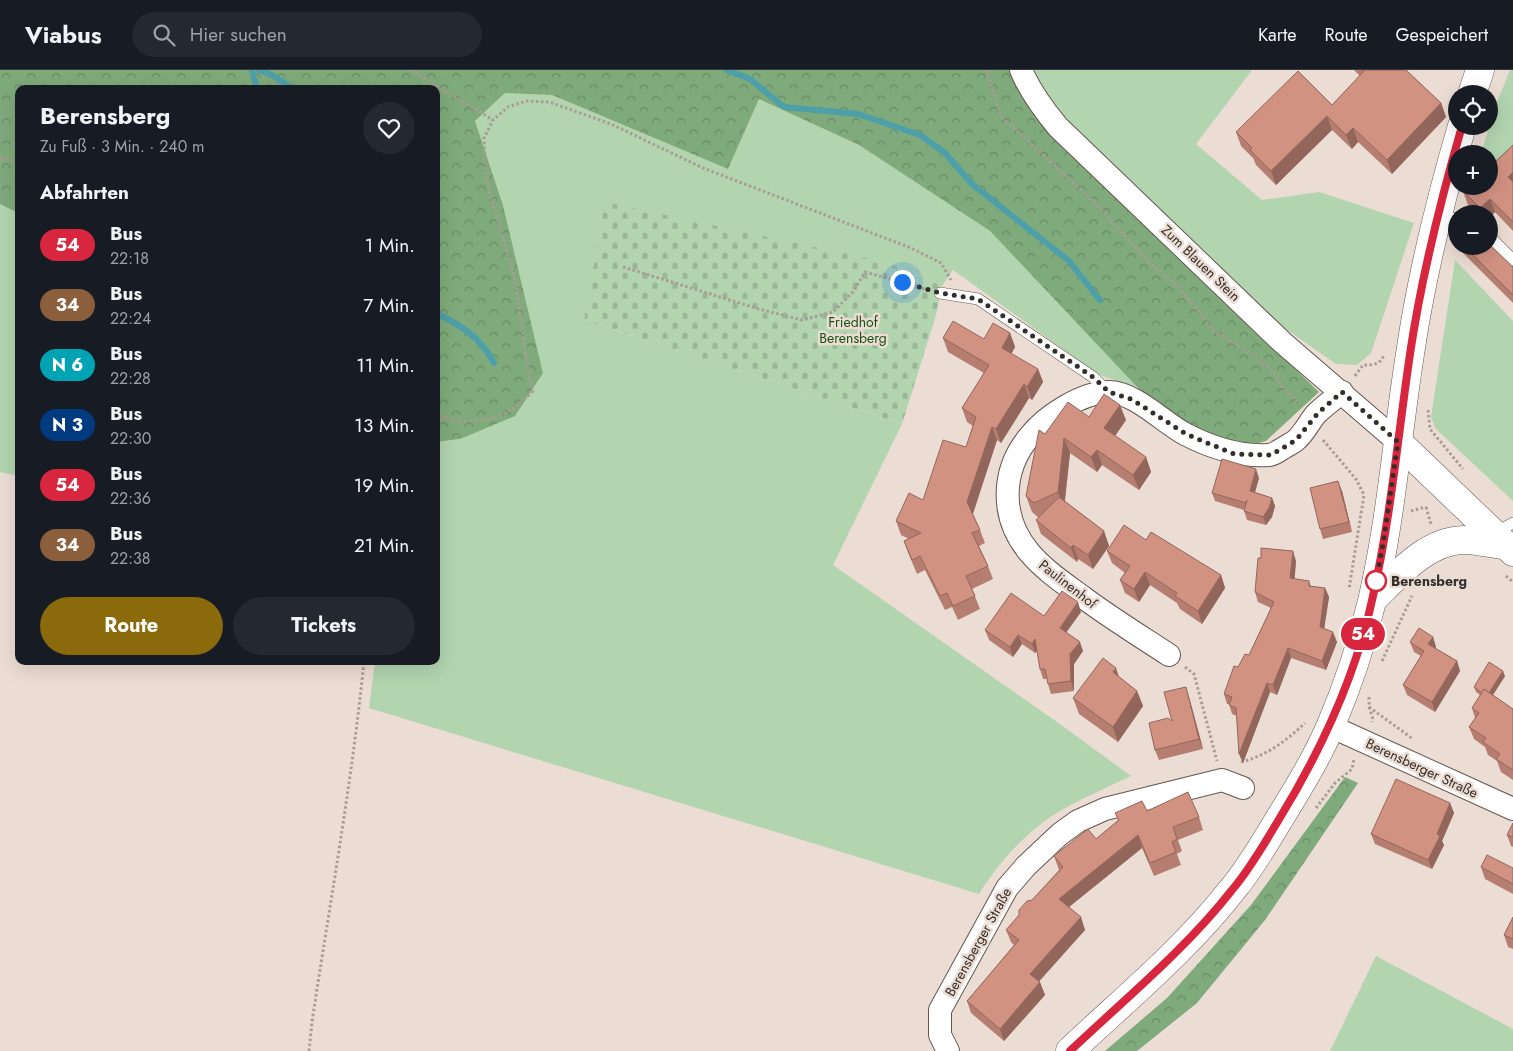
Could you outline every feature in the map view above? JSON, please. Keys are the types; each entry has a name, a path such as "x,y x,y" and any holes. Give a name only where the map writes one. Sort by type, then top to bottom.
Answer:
{"main road":[{"path":"1475,85 1480,70"},
{"path":"1450,205 1461,135"},
{"path":"1070,1051 1202,926 1234,889 1266,842 1288,805 1320,722 1354,664 1360,598 1383,544 1410,353 1448,217"},
{"path":"1398,442 1507,538"},
{"path":"1360,598 1409,566 1438,544 1462,540 1507,538"}],"street":[{"name":"Zum Blauen Stein","path":"1021,70 1033,94 1058,127 1282,342 1398,442"},
{"path":"1109,392 1131,399 1186,434 1234,454 1271,455 1296,440 1318,413 1342,392"},
{"name":"Paulinenhof","path":"1109,392 1074,402 1038,426 1026,440 1010,469 1007,501 1011,519 1018,536 1028,551 1043,566 1108,616 1168,655"},
{"name":"Berensberger Straße","path":"1320,722 1513,810"},
{"path":"1220,774 1243,788"},
{"name":"Berensberger Straße","path":"948,1051 940,1035 940,1010 996,906 1026,866 1078,821 1105,809 1220,774"}],"lane":[{"path":"1498,245 1513,260"},
{"path":"940,293 978,299 1093,377 1109,392"}],"path":[{"path":"411,70 436,85"},
{"path":"986,70 1001,116 1094,203 1152,265 1178,286 1214,330 1258,358 1274,373 1283,388 1303,407 1309,424 1356,479 1364,495 1349,581 1360,598"},
{"path":"440,88 493,120"},
{"path":"440,415 463,422 495,418 516,407 533,391 515,280 486,179 484,138 493,120 508,107 526,101 549,102 611,124 703,168 911,248 941,263 951,281 978,299"},
{"path":"0,158 15,161"},
{"path":"623,267 759,309 802,320 833,312 853,292 865,272 940,293"},
{"path":"1429,406 1430,429 1462,467"},
{"path":"440,423 444,416"},
{"path":"1381,662 1401,620"},
{"path":"1168,655 1194,674 1220,774 1254,759 1276,747 1292,734 1320,722"},
{"path":"309,1051 313,1013 358,725 364,665"},
{"path":"1369,707 1370,688"}],"green space":[{"path":"0,70 1011,70 1044,125 1319,392 1266,441 1247,446 1205,434 1172,414 1137,387 990,231 859,145 759,99 728,169 552,95 505,93 475,121 503,205 543,373 515,416 460,439 440,442 440,85 15,85 15,212 0,204"},
{"path":"1030,70 1252,70 1196,144 1262,200 1319,192 1414,223 1371,353 1357,365 1336,364 1280,325 1049,104"},
{"path":"1510,70 1513,70 1513,162 1498,175 1498,145 1484,145 1487,135 1498,135 1498,100"},
{"path":"505,93 552,95 728,169 759,99 859,145 990,231 1137,387 1099,375 953,270 942,286 885,262 584,320 902,424 833,565 1131,776 1071,805 1041,824 1011,851 979,894 369,708 374,665 440,665 440,442 460,439 543,373 503,205 475,121"},
{"name":"Friedhof Berensberg","path":"605,202 885,262 942,286 936,315 902,424 584,320"},
{"path":"0,204 15,212 15,475 0,472"},
{"path":"1455,260 1513,321 1513,501 1435,428 1431,417"},
{"path":"1345,777 1358,783 1265,920 1197,1003 1137,1051 1105,1051 1167,998 1251,905"},
{"path":"1376,956 1513,1029 1513,1051 1330,1051"}],"building":[{"path":"1363,70 1406,70 1441,103 1387,160 1353,128 1346,135 1327,116 1271,171 1250,150 1252,148 1236,132 1298,71 1332,105"},
{"path":"1513,145 1513,172 1508,177 1513,182 1513,222 1490,199 1483,205 1477,205 1467,195 1498,195 1498,159"},
{"path":"1498,253 1513,267 1513,295 1473,255 1498,255"},
{"path":"953,321 984,339 993,323 1010,333 1002,348 1038,369 1027,387 1024,384 996,429 992,427 967,502 980,530 972,533 988,566 966,576 975,596 953,606 947,593 940,596 920,556 912,560 904,541 921,533 896,521 909,493 923,500 943,440 966,447 976,417 962,408 989,365 943,338"},
{"path":"1104,394 1120,405 1104,428 1146,457 1133,475 1097,450 1091,457 1064,438 1058,492 1034,503 1026,496 1039,430 1045,434 1068,402 1089,417"},
{"path":"1222,459 1256,469 1250,491 1272,498 1269,508 1263,517 1244,511 1247,500 1246,503 1212,493"},
{"path":"1338,481 1349,522 1320,529 1310,488"},
{"path":"1059,497 1104,531 1088,555 1073,545 1071,548 1036,520"},
{"path":"1124,525 1146,540 1151,532 1221,575 1198,611 1175,596 1177,593 1145,572 1134,589 1120,580 1130,566 1107,551"},
{"path":"1261,548 1293,551 1290,578 1309,581 1309,586 1325,588 1320,627 1333,632 1322,661 1288,648 1273,685 1267,683 1239,754 1236,708 1229,705 1232,697 1224,694 1234,666 1238,667 1245,654 1249,655 1274,602 1255,592 1258,558 1261,558"},
{"path":"1062,591 1078,602 1060,628 1080,642 1070,654 1071,681 1048,684 1045,669 1040,669 1035,639 1032,644 1018,635 1010,647 985,630 1011,593 1044,616"},
{"path":"1419,628 1433,637 1428,644 1457,661 1432,702 1403,685 1424,651 1410,642"},
{"path":"1103,658 1116,668 1113,672 1137,691 1113,727 1073,698"},
{"path":"1489,662 1503,671 1489,693 1484,689 1482,693 1474,687"},
{"path":"1186,687 1199,739 1155,750 1149,723 1168,718 1172,721 1164,692"},
{"path":"1484,689 1513,709 1513,770 1496,759 1500,754 1483,742 1486,738 1469,727 1479,713 1472,708"},
{"path":"1396,779 1450,803 1437,834 1440,836 1428,860 1371,834"},
{"path":"1188,792 1199,817 1173,827 1177,839 1172,842 1176,852 1150,863 1138,835 1059,899 1081,917 1030,974 1040,982 1000,1029 967,1001 1019,940 1006,930 1019,915 1019,910 1027,901 1032,900 1063,867 1054,856 1088,829 1096,839 1119,820 1115,813 1142,801 1147,811"},
{"path":"1513,823 1513,837 1507,835"},
{"path":"1487,855 1513,868 1513,884 1481,867"},
{"path":"1513,917 1513,939 1504,935"}],"waterway":[{"path":"252,70 256,85"},
{"path":"259,70 272,75 287,85"},
{"path":"727,70 750,79 784,107 858,114 920,135 945,153 972,184 1069,261 1100,300"},
{"path":"440,315 470,333 483,346 494,363"}],"bus line":[{"name":"54","path":"1070,1051 1202,926 1234,889 1284,812 1330,726 1354,664 1373,599 1394,475 1410,353 1431,246 1459,135"}],"place":[{"name":"Berensberg","path":"1376,581"}],"route":[{"path":"902,282 940,293 978,299 1093,377 1109,392 1131,399 1186,434 1234,454 1271,455 1296,440 1318,413 1342,392 1398,442 1376,581"}]}
